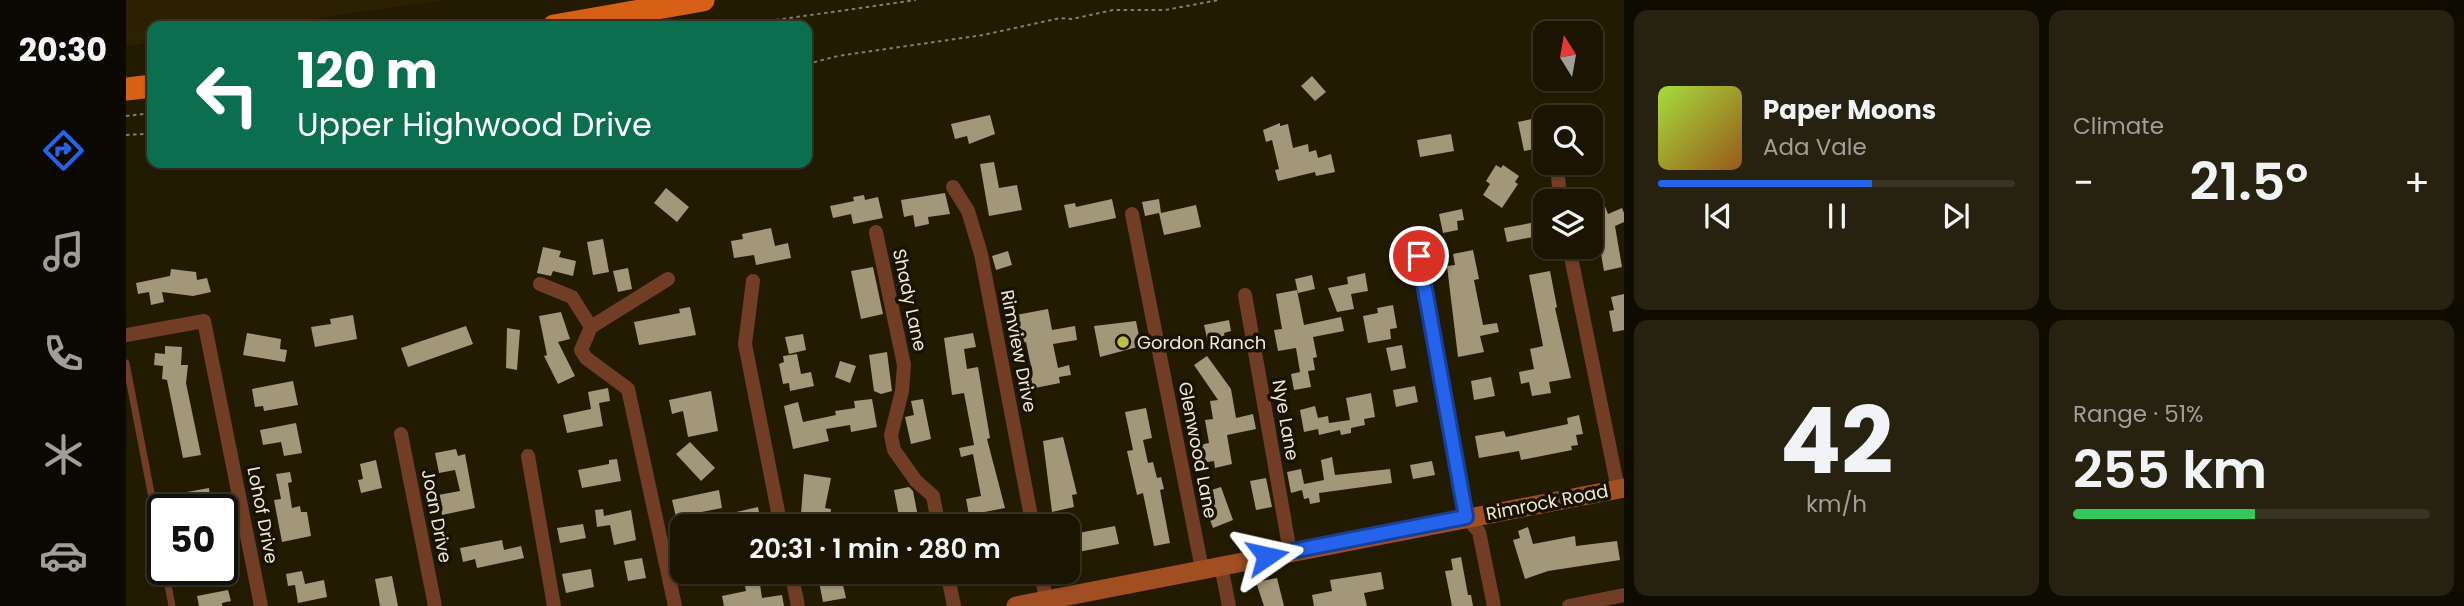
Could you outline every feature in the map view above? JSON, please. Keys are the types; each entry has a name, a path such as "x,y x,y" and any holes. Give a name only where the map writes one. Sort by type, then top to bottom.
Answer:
{"highway":[{"path":"574,21 664,0"},
{"path":"581,21 703,0"},
{"path":"126,89 147,87"}],"main road":[{"name":"Rimrock Road","path":"1016,606 1621,488"}],"street":[{"name":"Rimview Drive","path":"953,187 968,211 981,254 1031,514"},
{"name":"Glenwood Lane","path":"1132,214 1212,567 1229,606"},
{"name":"Shady Lane","path":"876,232 904,365 893,442 916,481 933,496 936,514"},
{"path":"1419,256 1466,517 1479,532 1494,606"},
{"path":"1572,259 1621,488"},
{"path":"668,279 592,327 581,350 586,358 628,389 675,606"},
{"path":"753,281 745,344 778,514"},
{"path":"540,284 572,297 592,327"},
{"name":"Nye Lane","path":"1245,295 1290,552"},
{"name":"Lohof Drive","path":"126,335 204,320 261,606"},
{"name":"Joan Drive","path":"401,434 435,606"},
{"path":"528,456 554,606"},
{"path":"793,584 798,606"},
{"path":"949,584 954,606"},
{"path":"1043,584 1046,600"},
{"path":"1569,606 1624,595"}],"lane":[{"path":"126,363 151,494"},
{"path":"168,585 173,606"}],"path":[{"path":"769,21 916,0"},
{"path":"812,63 838,55 983,35 1060,18 1072,19 1113,10 1165,10 1219,0"},
{"path":"126,116 147,114"},
{"path":"126,135 147,131"}],"shaded area":[{"path":"126,0 446,0 296,21 147,21 147,43 126,46"}],"building":[{"path":"1312,76 1326,92 1315,101 1301,86"},
{"path":"990,115 995,134 969,144 967,136 955,139 951,124"},
{"path":"1533,119 1533,149 1524,151 1518,122"},
{"path":"1280,123 1280,126 1288,124 1293,148 1308,144 1309,152 1316,150 1318,158 1331,154 1335,172 1316,176 1315,172 1278,181 1275,170 1279,169 1272,140 1266,142 1263,130"},
{"path":"1451,134 1454,151 1420,157 1417,140"},
{"path":"994,162 999,188 1017,185 1022,210 989,216 980,164"},
{"path":"1496,165 1501,168 1503,165 1519,176 1515,182 1518,184 1502,208 1483,195 1490,184 1486,181"},
{"path":"666,188 689,207 677,222 654,203"},
{"path":"945,193 950,214 928,217 929,224 915,227 913,215 904,217 901,200"},
{"path":"864,195 865,200 878,197 883,218 853,224 851,214 833,218 830,206 854,201 853,197"},
{"path":"1112,199 1116,218 1069,228 1064,205 1075,203 1076,207"},
{"path":"1159,199 1161,213 1196,205 1201,227 1164,235 1159,213 1145,216 1142,202"},
{"path":"1603,201 1608,214 1622,208 1624,213 1624,222 1615,226 1622,267 1604,271"},
{"path":"1462,209 1464,220 1457,221 1458,230 1443,233 1439,214"},
{"path":"1531,223 1533,237 1507,242 1504,228"},
{"path":"771,228 775,246 788,243 791,258 756,265 754,255 734,258 731,241 743,239 742,234"},
{"path":"603,239 609,272 593,275 587,242"},
{"path":"543,247 561,251 559,257 576,261 573,276 553,271 551,276 537,273"},
{"path":"1473,250 1479,279 1474,280 1483,325 1497,323 1499,332 1480,336 1484,352 1458,357 1447,266 1455,265 1453,254"},
{"path":"1008,251 1012,265 996,270 992,256"},
{"path":"873,267 883,314 861,319 851,271"},
{"path":"628,268 632,289 618,292 613,271"},
{"path":"171,269 196,272 197,280 207,278 211,292 193,296 162,292 164,302 151,305 149,292 138,294 136,283 170,276"},
{"path":"1550,271 1557,307 1555,308 1571,378 1549,382 1551,393 1532,396 1529,382 1521,384 1519,372 1534,369 1530,349 1543,346 1529,275"},
{"path":"1365,273 1368,291 1351,294 1354,309 1337,312 1328,288 1348,284 1347,277"},
{"path":"1312,275 1315,289 1298,293 1295,279"},
{"path":"1297,290 1304,325 1341,317 1344,331 1313,337 1317,357 1313,358 1315,370 1308,371 1311,387 1294,390 1291,374 1300,372 1296,348 1278,351 1274,330 1282,329 1276,294"},
{"path":"1624,294 1624,330 1613,332 1609,311 1614,310 1611,297"},
{"path":"1393,305 1397,328 1390,329 1391,339 1368,343 1363,316 1378,313 1377,308"},
{"path":"690,307 696,335 639,345 634,322 680,313 679,309"},
{"path":"1048,309 1052,330 1075,326 1077,340 1053,344 1058,368 1069,365 1071,375 1059,377 1060,383 1025,390 1021,373 1032,371 1026,342 1021,343 1016,315"},
{"path":"561,312 570,339 558,342 575,376 558,384 544,356 547,355 539,316"},
{"path":"353,315 357,339 315,347 311,327 331,324 330,319"},
{"path":"1229,320 1231,331 1224,333 1226,343 1209,347 1204,325"},
{"name":"Gordon Ranch","path":"1136,321 1141,346 1100,357 1094,326"},
{"path":"466,326 473,344 408,367 401,348"},
{"path":"507,328 520,330 517,370 506,368"},
{"path":"247,333 281,339 280,349 287,350 285,362 243,355"},
{"path":"973,333 976,347 964,349 967,369 978,367 990,438 987,439 1005,508 969,514 966,499 981,496 973,454 961,457 959,448 974,445 964,393 952,395 944,338"},
{"path":"803,334 806,350 789,354 785,337"},
{"path":"1402,345 1406,368 1391,371 1386,348"},
{"path":"165,346 182,347 181,365 188,365 186,383 201,455 183,458 167,380 162,379 163,366 154,365 155,353 165,354"},
{"path":"887,352 892,391 881,394 874,391 869,355"},
{"path":"797,354 801,374 811,372 814,386 790,391 789,383 783,384 779,364 784,362 783,356"},
{"path":"1207,356 1231,389 1236,418 1253,414 1256,429 1227,435 1232,464 1215,468 1214,461 1202,463 1199,445 1209,443 1205,420 1213,419 1210,401 1218,400 1194,365"},
{"path":"840,361 856,366 850,383 835,377"},
{"path":"1491,377 1495,396 1474,400 1471,381"},
{"path":"293,381 298,405 264,411 263,406 255,407 252,389"},
{"path":"1415,386 1418,402 1396,407 1393,390"},
{"path":"608,388 610,401 599,403 603,426 567,433 563,415 591,409 588,392"},
{"path":"711,391 718,431 688,437 683,411 672,414 669,400"},
{"path":"1371,393 1375,417 1364,419 1365,425 1351,428 1351,433 1341,435 1340,430 1319,435 1318,429 1304,432 1300,410 1315,406 1318,418 1328,416 1329,423 1350,420 1346,398"},
{"path":"872,399 877,427 851,432 850,425 826,429 829,441 793,449 784,406 798,402 803,422 836,415 835,411 855,408 854,401"},
{"path":"923,399 931,439 911,444 905,417 914,415 911,401"},
{"path":"1146,408 1152,438 1143,440 1148,463 1153,462 1157,478 1161,477 1164,489 1160,490 1170,543 1154,546 1143,493 1137,495 1127,451 1133,450 1125,412"},
{"path":"1579,415 1583,434 1576,435 1578,445 1571,446 1572,450 1521,460 1519,451 1479,458 1475,436 1504,431 1506,437 1568,424 1567,418"},
{"path":"296,423 302,453 284,456 281,442 263,445 260,430"},
{"path":"1063,437 1077,494 1072,495 1074,507 1052,512 1043,441"},
{"path":"690,442 715,468 701,481 676,454"},
{"path":"456,449 458,456 465,454 475,508 442,515 438,495 460,491 455,470 439,473 435,453"},
{"path":"1332,457 1335,475 1390,469 1392,483 1319,493 1320,502 1310,504 1309,498 1304,499 1302,490 1291,493 1287,472 1301,469 1304,484 1324,480 1321,460"},
{"path":"617,459 621,481 582,488 578,470 609,464 609,460"},
{"path":"376,460 382,488 361,493 358,480 363,479 360,464"},
{"path":"1432,461 1435,475 1413,479 1410,465"},
{"path":"290,472 292,482 288,483 292,508 300,506 301,512 307,512 311,536 282,542 274,500 281,499 276,474"},
{"path":"804,474 831,478 825,508 831,509 830,514 801,514"},
{"path":"1266,478 1272,507 1256,510 1250,481"},
{"path":"909,487 913,491 917,514 899,514 894,490"},
{"path":"1221,487 1233,520 1213,528 1204,504 1208,503 1205,492"},
{"path":"209,488 210,494 187,494"},
{"path":"719,490 722,508 675,514 672,500"},
{"path":"758,507 759,514 732,514"},
{"path":"603,509 604,516 631,510 636,540 614,545 610,525 597,527 595,510"},
{"path":"583,524 586,538 560,543 557,528"},
{"path":"1115,526 1119,544 1080,552 1080,533"},
{"path":"1528,527 1533,544 1575,536 1576,546 1617,541 1620,560 1548,571 1525,579 1513,540 1520,538 1518,531"},
{"path":"502,540 504,550 521,546 524,558 477,568 475,559 463,562 460,548"},
{"path":"1461,557 1468,595 1471,595 1473,606 1452,606 1445,571 1453,570 1451,559"},
{"path":"642,558 646,578 628,581 624,561"},
{"path":"591,569 594,587 566,593 562,574"},
{"path":"302,571 305,584 324,580 327,597 298,603 295,585 288,586 286,574"},
{"path":"1381,572 1384,589 1364,593 1367,606 1314,606 1312,595 1332,591 1330,580"},
{"path":"392,576 398,606 380,606 375,579"},
{"path":"1277,578 1284,606 1264,606 1256,582"},
{"path":"745,584 760,584 762,598 782,595 784,606 724,606 722,596 746,591"},
{"path":"819,584 843,584 846,598 823,602"},
{"path":"228,590 231,601 222,603 222,606 199,606 197,596"}],"place":[{"name":"Gordon Ranch","path":"1123,342"}],"route":[{"path":"1267,556 1466,517 1419,256"}]}
